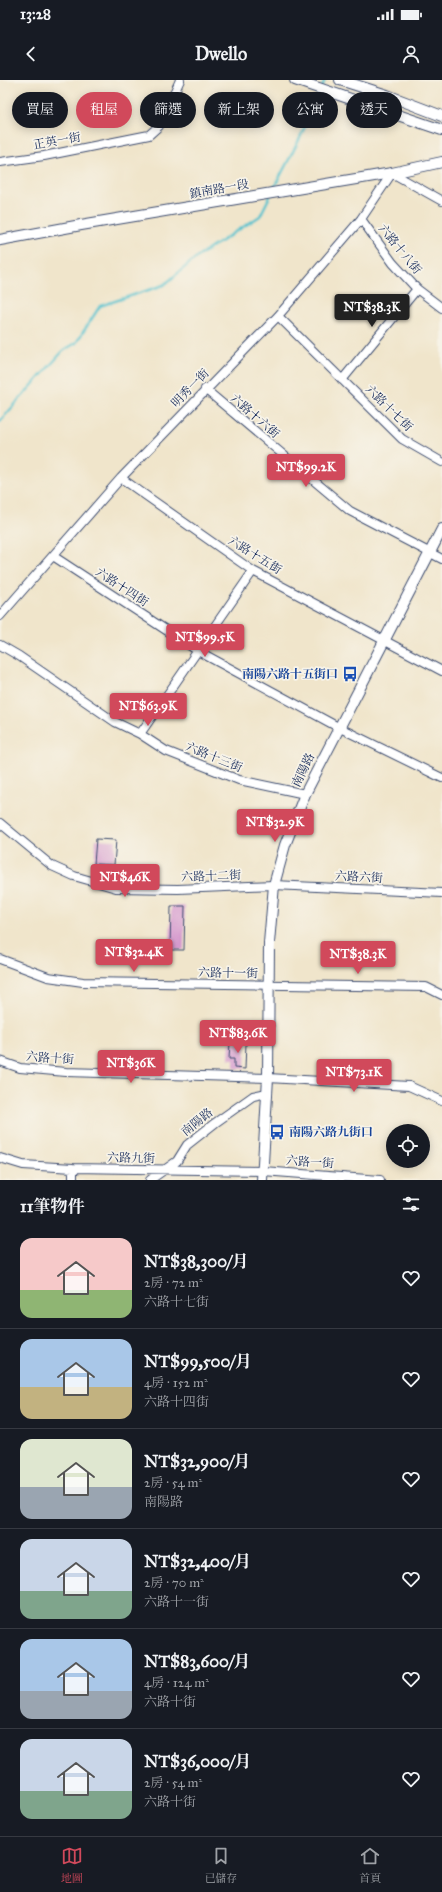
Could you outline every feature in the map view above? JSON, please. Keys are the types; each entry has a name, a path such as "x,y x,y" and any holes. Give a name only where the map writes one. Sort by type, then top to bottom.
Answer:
{"street":[{"name":"正英一街","path":"0,162 44,156 149,135 159,126 180,80"},
{"path":"295,80 442,130"},
{"path":"340,80 442,116"},
{"name":"鎮南路一段","path":"0,240 392,173 442,162"},
{"path":"392,173 442,201"},
{"name":"明秀一街","path":"0,616 121,478 205,389 278,316 361,219 392,173"},
{"name":"六路十八街","path":"361,219 393,263 417,289 442,308"},
{"path":"342,380 417,289"},
{"name":"六路十七街","path":"278,316 402,439 442,462"},
{"name":"六路十六街","path":"205,389 350,511 442,558"},
{"name":"六路十五街","path":"121,478 253,571 442,671"},
{"name":"南陽路","path":"262,1175 268,1078 269,943 274,885 286,845 305,794 338,727 442,529"},
{"name":"六路十四街","path":"53,556 198,650 338,727"},
{"path":"140,734 253,571"},
{"name":"六路十三街","path":"0,646 26,660 115,722 140,734 166,751 239,780 305,794"},
{"path":"338,727 442,778"},
{"name":"六路十二街","path":"0,823 52,866 74,876 116,888 178,889 274,885"},
{"name":"六路六街","path":"274,885 442,893"},
{"name":"六路十一街","path":"0,959 48,976 83,982 268,986 426,987 442,995"},
{"name":"六路十街","path":"0,1061 20,1068 66,1072 268,1078 409,1086 442,1102"},
{"name":"南陽路","path":"150,1180 177,1161 187,1145 215,1123 253,1096 266,1093"},
{"name":"六路九街","path":"0,1158 23,1165 262,1175"},
{"path":"73,1168 73,1180"},
{"name":"六路一街","path":"262,1175 380,1180"}],"building":[{"path":"96,839 116,840 114,865 94,864"},
{"path":"171,906 185,906 184,950 170,950"},
{"path":"230,1042 246,1043 245,1069 234,1068 234,1059 229,1059"}],"waterway":[{"path":"322,87 325,80"},
{"path":"273,190 304,128"},
{"path":"0,421 64,350 76,343 100,306 164,285 197,257 260,216 270,196"}],"place":[{"name":"南陽六路十五街口","path":"350,674"},
{"name":"南陽六路九街口","path":"277,1132"}]}
